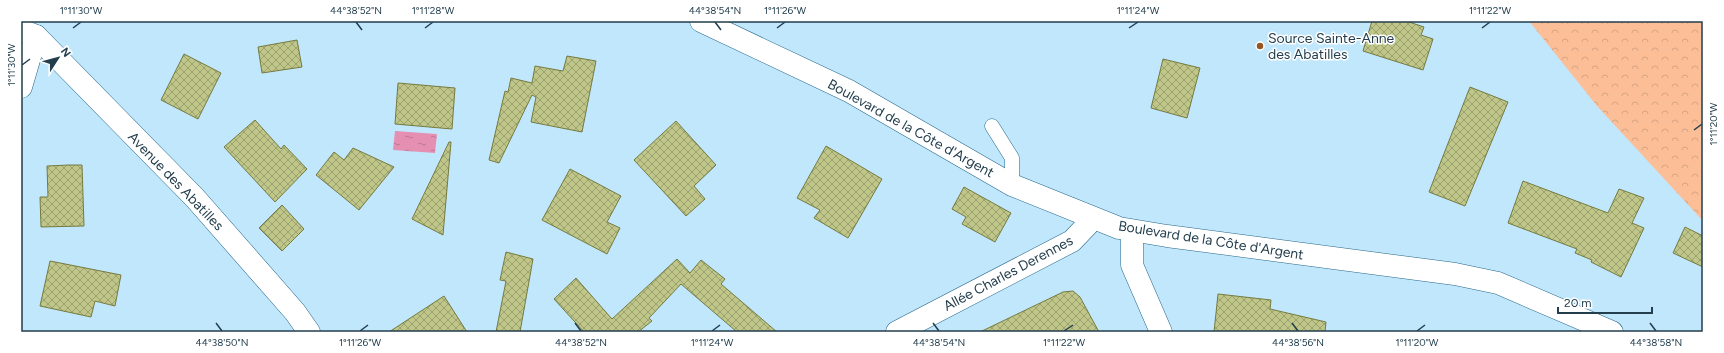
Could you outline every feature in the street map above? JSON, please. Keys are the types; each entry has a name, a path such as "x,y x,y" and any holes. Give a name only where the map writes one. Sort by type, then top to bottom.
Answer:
{"main road":[{"name":"Boulevard de la Côte d'Argent","path":"701,21 849,91 1012,185 1093,219 1132,231 1455,274 1498,283 1612,332"},
{"path":"21,87 32,29"},
{"name":"Avenue des Abatilles","path":"32,29 194,198 295,312 309,332"},
{"name":"Allée Charles Derennes","path":"896,332 1072,241 1093,219"},
{"path":"1132,231 1132,265 1160,332"}],"lane":[{"path":"992,126 1012,158 1012,185"}],"green space":[{"path":"1529,21 1703,21 1703,221 1597,106"}],"water":[{"path":"395,131 437,134 435,153 393,150"}],"building":[{"path":"1372,21 1406,21 1424,27 1421,35 1433,39 1423,70 1363,51"},
{"path":"297,40 302,67 262,73 258,47"},
{"path":"184,54 221,73 198,119 161,100"},
{"path":"567,56 596,61 582,132 531,122 536,97 532,95 499,163 489,160 505,91 508,92 511,78 532,83 535,66 563,71"},
{"path":"1163,59 1200,68 1187,118 1151,108"},
{"path":"398,83 455,88 452,129 395,124"},
{"path":"1470,87 1508,102 1465,206 1429,192"},
{"path":"255,120 281,149 284,145 307,169 275,202 224,147"},
{"path":"676,121 716,165 694,186 705,199 686,216 634,160"},
{"path":"449,142 451,142 443,235 412,219"},
{"path":"826,146 882,179 848,238 814,218 820,210 797,198"},
{"path":"353,148 394,167 359,210 316,175 334,152 344,160"},
{"path":"82,165 84,226 41,227 40,197 48,197 47,166"},
{"path":"570,169 621,196 607,222 620,228 607,254 542,220"},
{"path":"1523,181 1608,213 1619,189 1644,198 1632,223 1644,228 1621,277 1591,262 1592,260 1575,253 1577,249 1508,223"},
{"path":"964,187 1011,213 995,242 962,224 966,217 952,209"},
{"path":"282,205 304,229 282,251 259,228"},
{"path":"1685,227 1703,236 1703,267 1673,253"},
{"path":"506,252 533,259 520,332 496,332 506,281 500,280"},
{"path":"677,259 690,273 701,260 725,279 721,284 777,332 737,332 681,284 649,318 652,321 638,332 584,332 554,299 576,278 612,319"},
{"path":"50,261 121,275 115,306 95,301 91,317 40,306"},
{"path":"1073,291 1080,297 1099,332 980,332 1063,292"},
{"path":"1218,294 1271,300 1270,309 1326,322 1325,332 1214,332"},
{"path":"444,296 467,332 389,332"}],"place":[{"name":"Source Sainte-Anne des Abatilles","path":"1260,46"}]}
